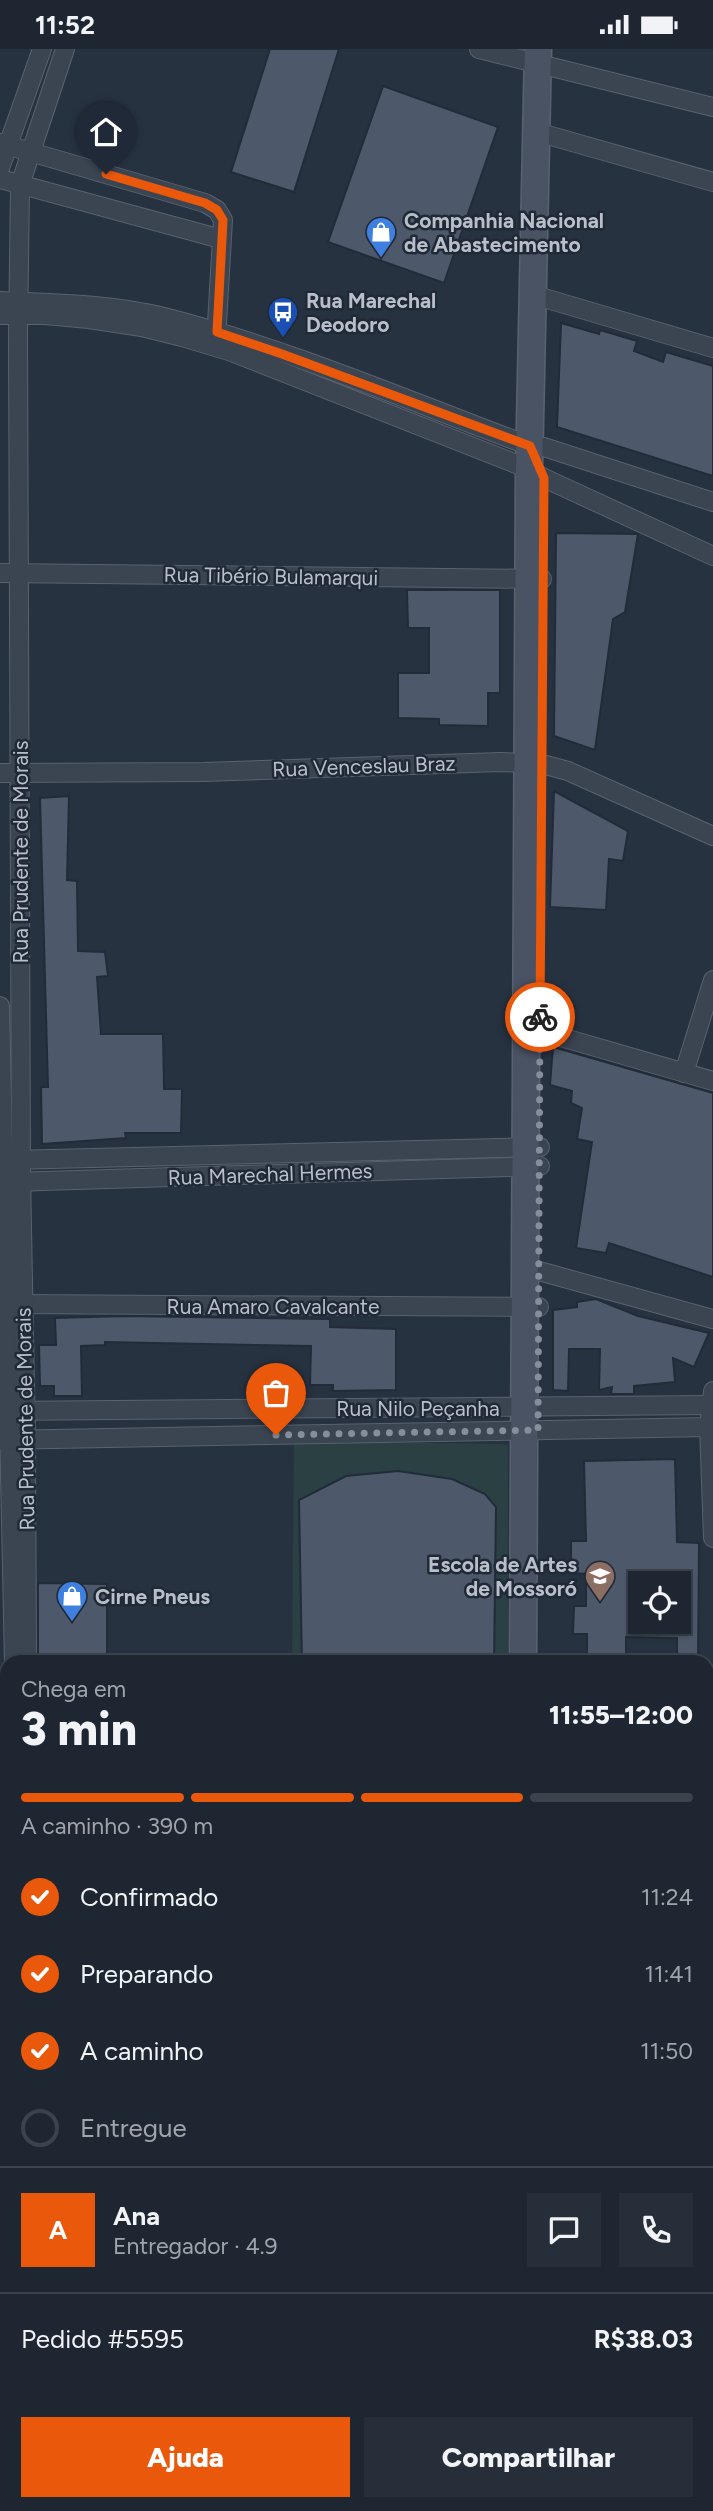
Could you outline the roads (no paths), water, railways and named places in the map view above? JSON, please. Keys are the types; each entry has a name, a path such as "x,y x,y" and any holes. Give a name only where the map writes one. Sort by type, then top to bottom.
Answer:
{"main road":[{"path":"539,1655 532,1419 532,1270 537,460 545,57"},
{"path":"523,1655 532,1419"}],"street":[{"path":"0,168 4,144 42,49"},
{"name":"Rua Prudente de Morais","path":"14,1655 12,1411 16,1304 8,1160 19,773 19,573 12,311 20,185 65,49"},
{"path":"479,49 545,57 713,107"},
{"path":"543,134 713,182"},
{"path":"4,144 205,203 217,210 223,220 216,340"},
{"path":"0,179 221,239"},
{"path":"540,297 713,348"},
{"path":"0,301 12,311 142,327 282,354 537,460 713,556"},
{"path":"537,460 713,502"},
{"name":"Rua Tibério Bulamarqui","path":"0,573 536,579"},
{"name":"Rua Venceslau Braz","path":"0,773 203,772 487,762 534,763 568,771 713,836"},
{"path":"684,1073 713,980"},
{"name":"Rua Prudente de Morais","path":"0,1006 8,1160"},
{"path":"533,1030 713,1081"},
{"name":"Rua Marechal Hermes","path":"8,1160 533,1156"},
{"name":"Rua Marechal Hermes","path":"8,1182 533,1156"},
{"path":"532,1270 713,1319"},
{"name":"Rua Amaro Cavalcante","path":"16,1304 532,1307"},
{"path":"712,1398 709,1427 713,1538"},
{"name":"Rua Nilo Peçanha","path":"12,1440 532,1419 712,1398"},
{"name":"Rua Nilo Peçanha","path":"12,1411 532,1419 709,1427"},
{"name":"Rua Prudente de Morais","path":"12,1440 26,1655"}],"place":[{"name":"Companhia Nacional de Abastecimento","path":"381,259"},
{"name":"Rua Marechal Deodoro","path":"283,339"},
{"name":"Escola de Artes de Mossoró","path":"600,1603"},
{"name":"Cirne Pneus","path":"72,1623"}]}
